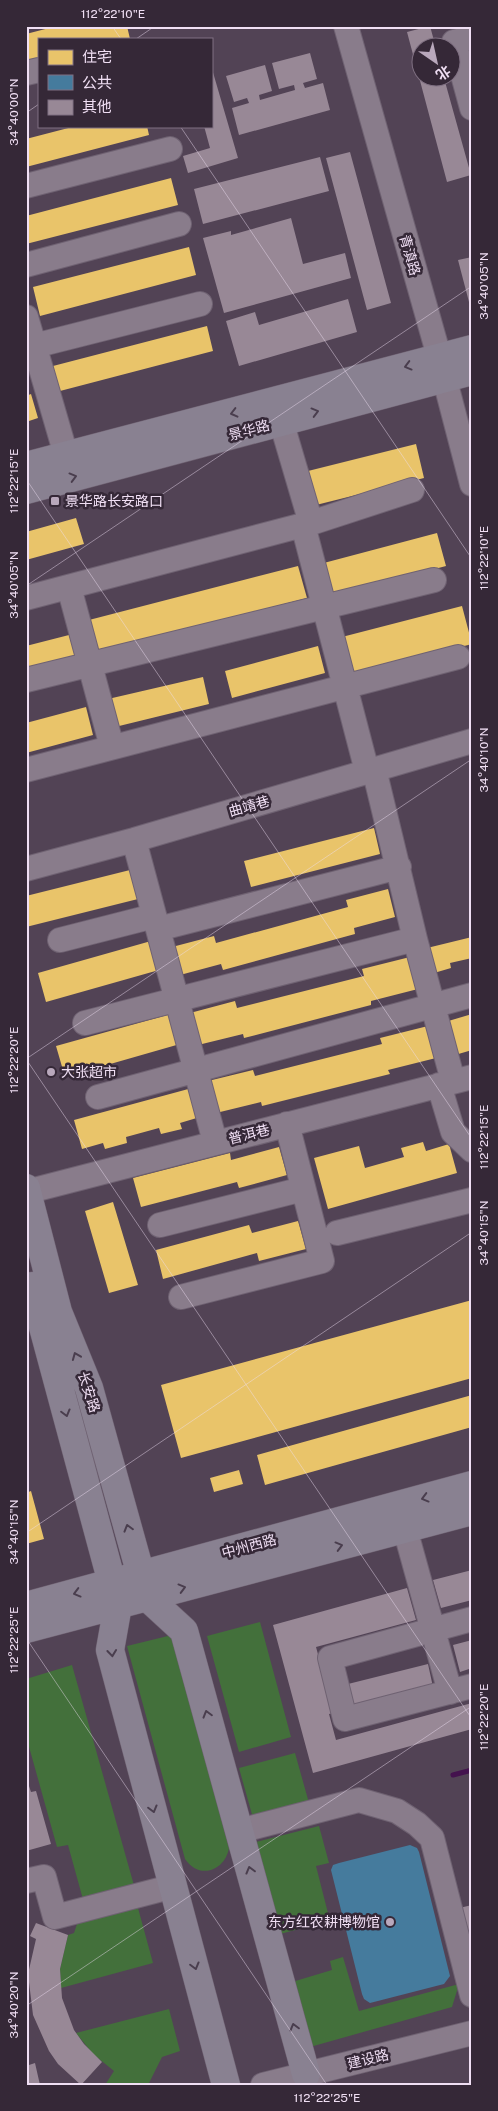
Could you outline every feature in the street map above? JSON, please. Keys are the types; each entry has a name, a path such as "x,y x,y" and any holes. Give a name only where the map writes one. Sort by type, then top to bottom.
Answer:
{"main road":[{"name":"景华路","path":"26,490 279,412 442,368 472,349"},
{"name":"景华路","path":"442,368 472,371"},
{"name":"景华路","path":"26,466 66,455 279,412"},
{"name":"长安路","path":"27,1190 58,1312 89,1388 144,1586"},
{"name":"长安路","path":"26,1265 33,1318 115,1594"},
{"name":"中州西路","path":"26,1630 115,1594 472,1485"},
{"name":"中州西路","path":"144,1586 405,1529 472,1511"},
{"path":"144,1586 184,1631 312,2081"},
{"name":"中州西路","path":"26,1606 115,1594"},
{"path":"115,1594 110,1650 226,2085"}],"street":[{"name":"青滇路","path":"346,26 442,368 472,484"},
{"path":"472,37 454,42 472,108"},
{"path":"26,186 170,149"},
{"path":"26,265 179,224"},
{"path":"34,346 200,304"},
{"path":"26,318 34,346 35,379 66,455"},
{"path":"279,412 344,685 399,867 432,1005 461,1083 453,1132 472,1150"},
{"path":"26,598 307,524 412,490"},
{"path":"26,680 434,580"},
{"path":"69,587 112,747"},
{"path":"26,770 344,685 458,657"},
{"name":"曲靖巷","path":"26,869 134,840 472,741"},
{"path":"134,840 215,1142"},
{"path":"60,940 156,922 399,867"},
{"path":"85,1023 415,939"},
{"path":"98,1096 472,995"},
{"name":"普洱巷","path":"27,1190 287,1124 461,1083"},
{"path":"181,1297 322,1261 287,1124"},
{"path":"160,1225 304,1189"},
{"path":"337,1233 472,1200"},
{"path":"405,1529 433,1630 461,1689 345,1720 330,1658 433,1630 472,1619"},
{"path":"240,1831 359,1800 397,1811 417,1824 432,1838 472,1995"},
{"path":"35,1879 55,1917 174,1886"},
{"name":"建设路","path":"312,2081 472,2033"},
{"name":"建设路","path":"263,2085 312,2081 472,2046"}],"green space":[{"path":"260,1622 291,1737 239,1752 207,1636"},
{"path":"172,1635 229,1848 227,1856 217,1867 211,1870 197,1869 191,1866 185,1859 127,1646"},
{"path":"72,1665 135,1889 84,1903 68,1845 57,1847 26,1736 26,1679"},
{"path":"295,1753 309,1803 253,1818 239,1768"},
{"path":"319,1826 329,1863 316,1866 330,1921 280,1934 256,1842"},
{"path":"138,1908 153,1963 61,1988 60,1969 68,1935 74,1933 77,1924"},
{"path":"343,1957 359,2011 459,1984 452,2007 310,2047 292,1982 332,1970 330,1961"},
{"path":"169,2009 180,2051 162,2057 148,2085 105,2085 114,2071 93,2054 76,2033"}],"building: 住宅":[{"path":"57,26 127,26 130,38 38,38 38,59 26,62 26,34"},
{"path":"68,128 147,128 149,135 26,167 26,139"},
{"path":"171,178 178,205 26,244 26,216"},
{"path":"189,247 196,275 40,316 33,287"},
{"path":"207,326 213,351 60,391 53,366"},
{"path":"31,394 38,418 26,422 26,396"},
{"path":"416,444 424,478 312,506 304,472"},
{"path":"76,518 84,544 26,560 26,532"},
{"path":"437,533 446,566 329,597 320,564"},
{"path":"298,566 307,598 97,653 89,620"},
{"path":"462,606 472,644 348,676 338,638"},
{"path":"69,635 76,659 26,671 26,646"},
{"path":"318,646 325,673 232,698 225,671"},
{"path":"203,677 209,704 115,727 108,699"},
{"path":"86,707 93,735 26,753 26,723"},
{"path":"374,828 380,854 251,887 244,861"},
{"path":"134,869 142,898 26,927 26,896"},
{"path":"388,889 395,917 354,928 355,934 223,970 221,964 180,975 172,947 214,936 216,943 348,907 346,900"},
{"path":"472,937 472,958 450,963 451,968 434,973 427,948"},
{"path":"151,941 159,970 46,1002 38,973"},
{"path":"410,957 418,989 371,1001 371,1005 244,1038 243,1034 198,1045 190,1013 235,1001 237,1008 364,976 362,969"},
{"path":"171,1014 180,1044 65,1077 56,1046"},
{"path":"472,1014 472,1050 455,1055 445,1022"},
{"path":"428,1026 436,1058 388,1070 390,1074 262,1106 261,1102 216,1113 208,1081 253,1070 255,1076 382,1044 380,1038"},
{"path":"192,1088 200,1117 180,1123 182,1129 161,1134 159,1128 126,1137 127,1143 105,1149 103,1143 82,1149 74,1120"},
{"path":"423,1142 426,1151 449,1144 457,1173 328,1209 314,1158 359,1146 365,1168 404,1157 401,1148"},
{"path":"279,1147 287,1175 239,1188 237,1182 141,1207 133,1178 230,1153 231,1160"},
{"path":"113,1202 138,1285 109,1293 85,1211"},
{"path":"298,1221 306,1249 259,1261 257,1253 163,1279 156,1250 249,1225 252,1233"},
{"path":"472,1300 472,1378 181,1458 161,1385"},
{"path":"472,1395 472,1427 265,1485 257,1455"},
{"path":"239,1470 243,1484 214,1492 210,1478"},
{"path":"31,1491 44,1539 26,1544 26,1493"}],"building: 公共":[{"name":"东方红农耕博物馆","path":"410,1845 417,1848 419,1852 450,1976 444,1984 370,2003 364,1999 362,1994 331,1870 333,1865 339,1863"}],"building: 其他":[{"path":"430,26 433,38 410,38 410,43 407,32"},
{"path":"310,53 317,79 303,83 305,88 323,83 330,110 239,135 232,108 249,103 247,98 234,102 226,76 265,65 272,91 259,95 260,100 295,90 294,85 279,89 272,63"},
{"path":"212,69 238,158 188,173 183,156 210,148 205,128 212,128"},
{"path":"422,88 447,88 471,175 447,182"},
{"path":"350,152 391,303 367,310 326,158"},
{"path":"320,157 329,191 203,224 194,189"},
{"path":"291,218 303,264 345,253 351,278 224,313 203,238 231,231 231,235"},
{"path":"472,257 472,301 469,302 458,260"},
{"path":"348,299 357,332 239,366 226,321 255,312 259,325"},
{"path":"472,1570 472,1600 441,1608 433,1580"},
{"path":"407,1588 416,1620 316,1647 334,1713 329,1714 336,1740 472,1703 472,1729 313,1773 273,1625"},
{"path":"472,1640 472,1668 460,1672 453,1645"},
{"path":"428,1664 433,1687 349,1708 344,1685"},
{"path":"26,1777 31,1792 36,1791 51,1844 26,1851"},
{"path":"472,1905 472,1946 465,1948 455,1909"},
{"path":"36,1923 68,1935 60,1969 62,1998 74,2030 84,2044 102,2062 81,2085 58,2064 49,2051 33,2015 28,1974 36,1939 30,1936"},
{"path":"35,2063 40,2085 26,2085 26,2066"}],"waterway":[{"path":"453,1775 472,1770"}],"place":[{"name":"景华路长安路口","path":"55,501"},
{"name":"大张超市","path":"51,1072"},
{"name":"东方红农耕博物馆","path":"390,1922"}]}
